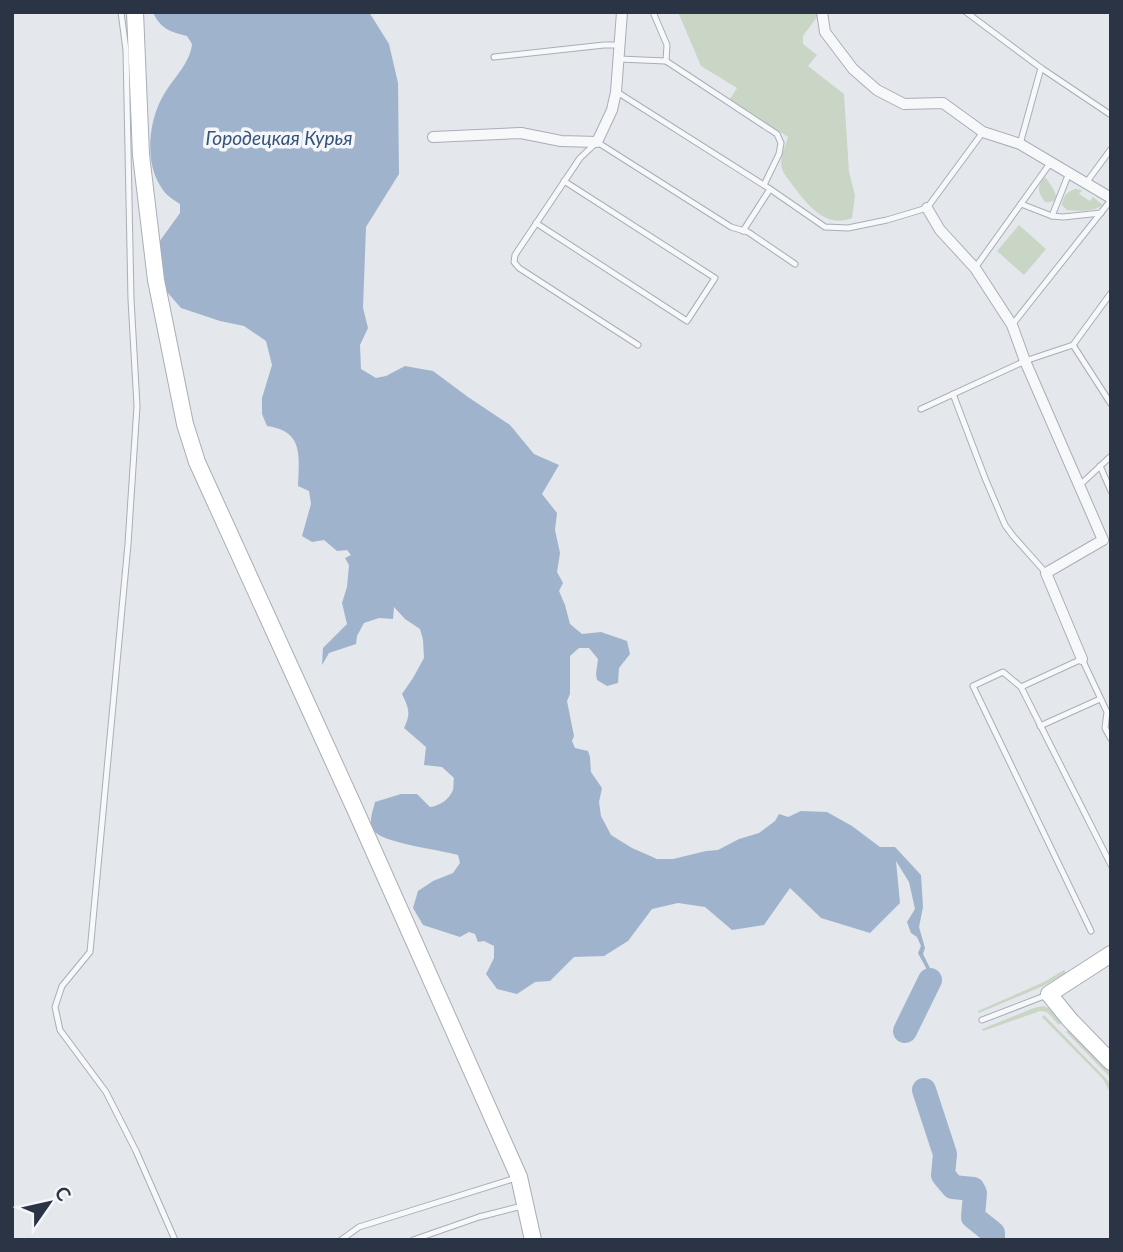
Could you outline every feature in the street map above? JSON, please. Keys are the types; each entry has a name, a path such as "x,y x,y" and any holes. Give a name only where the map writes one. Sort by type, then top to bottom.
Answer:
{"main road":[{"path":"135,12 141,155 156,280 185,424 197,462 519,1177 533,1240"},
{"path":"1111,954 1049,994 1111,1062"}],"street":[{"path":"433,137 521,133 561,141 597,142 616,92 622,12"},
{"path":"822,12 825,32 853,69 877,90 904,104 943,103 984,132 1020,144 1111,199"},
{"path":"927,208 940,230 975,268 1012,325 1079,486 1107,538 1046,573 1082,659"}],"lane":[{"path":"121,12 126,50 136,406 128,544 90,952 62,986 55,1007 60,1030 106,1092 136,1151 175,1240"},
{"path":"653,12 667,45 666,61"},
{"path":"966,12 1041,68 1111,115"},
{"path":"494,57 619,45"},
{"path":"618,59 666,61 776,134 781,143 779,154 764,185"},
{"path":"1020,144 1041,68"},
{"path":"616,92 771,189 825,227 848,228 927,208 984,132"},
{"path":"638,345 519,268 514,262 515,254 580,158 597,142 731,228 748,233 794,264"},
{"path":"1085,183 1111,149"},
{"path":"975,268 1051,162"},
{"path":"1052,216 1069,173"},
{"path":"536,223 687,321 715,278 565,181"},
{"path":"743,231 771,189"},
{"path":"1012,325 1111,199"},
{"path":"1021,204 1052,216 1101,213"},
{"path":"921,409 1025,361 1073,345 1111,293"},
{"path":"1073,345 1111,404"},
{"path":"953,394 1006,525 1013,537 1046,573"},
{"path":"1079,486 1111,456"},
{"path":"1100,466 1111,491"},
{"path":"1021,687 1082,659 1107,712 1105,728 1111,739"},
{"path":"1091,931 973,686 1003,672 1021,687 1111,865"},
{"path":"1040,726 1100,699"},
{"path":"982,1020 1049,994"},
{"path":"341,1240 359,1227 519,1177"},
{"path":"413,1240 480,1217 526,1205"}],"green space":[{"path":"678,12 817,12 817,17 803,36 803,44 817,55 808,66 844,94 849,172 855,195 852,218 843,221 826,218 805,201 782,169 782,157 788,137 730,99 737,88 701,66"},
{"path":"1045,177 1055,193 1055,200 1052,202 1045,202 1040,193 1039,186"},
{"path":"1075,189 1082,190 1079,194 1090,201 1093,197 1103,205 1090,210 1067,210 1062,205 1063,199"},
{"path":"1019,225 1046,249 1024,275 997,251"},
{"path":"1064,970 1066,973 1043,986 979,1013 978,1011 1044,982"},
{"path":"1034,1008 1049,1008 1062,1022 1059,1025 1047,1012 1040,1011 983,1031 982,1029"},
{"path":"1044,1015 1111,1084 1111,1094 1103,1079 1042,1017"},
{"path":"1068,1029 1111,1073 1111,1078 1066,1032"}],"water":[{"name":"Городецкая Курья","path":"153,12 369,12 389,44 398,83 399,174 366,227 363,308 368,328 360,345 361,369 376,378 405,366 433,371 510,425 534,454 559,465 542,494 557,513 555,530 560,553 557,572 563,583 559,591 570,624 582,634 601,632 627,641 630,654 619,668 618,683 607,686 597,680 598,659 589,648 579,648 570,656 570,694 567,701 574,736 572,741 575,748 588,751 591,772 602,788 599,802 601,816 611,835 657,859 673,859 718,850 739,839 759,833 775,821 779,814 788,817 801,811 827,812 880,847 895,847 921,875 923,907 919,927 925,948 923,954 932,972 930,980 918,953 921,946 907,922 915,909 909,882 896,861 900,903 870,933 821,918 790,888 764,925 732,930 705,907 678,903 652,909 628,941 604,956 574,957 550,981 535,982 517,994 497,989 486,974 494,958 494,946 484,941 478,942 475,934 469,932 460,937 423,925 413,908 418,891 453,873 460,863 458,855 387,839 373,830 371,823 375,802 401,794 417,794 430,807 443,802 453,790 454,778 442,767 424,765 426,747 404,728 408,711 402,694 424,658 420,629 394,607 393,619 379,618 364,623 356,644 329,653 322,665 323,648 347,624 342,603 349,565 345,558 351,555 347,550 337,551 324,540 312,542 302,536 311,504 309,491 298,486 297,447 288,433 267,426 262,414 262,398 272,365 266,341 244,326 181,308 167,292 156,267 159,242 180,213 180,204 166,194 157,180 151,156 151,131 158,106 185,64 192,44 187,36 163,26"}],"waterway":[{"path":"905,1031 930,980"},
{"path":"924,1090 945,1154 943,1175 953,1187 973,1189 973,1217 993,1233 993,1240"}]}
